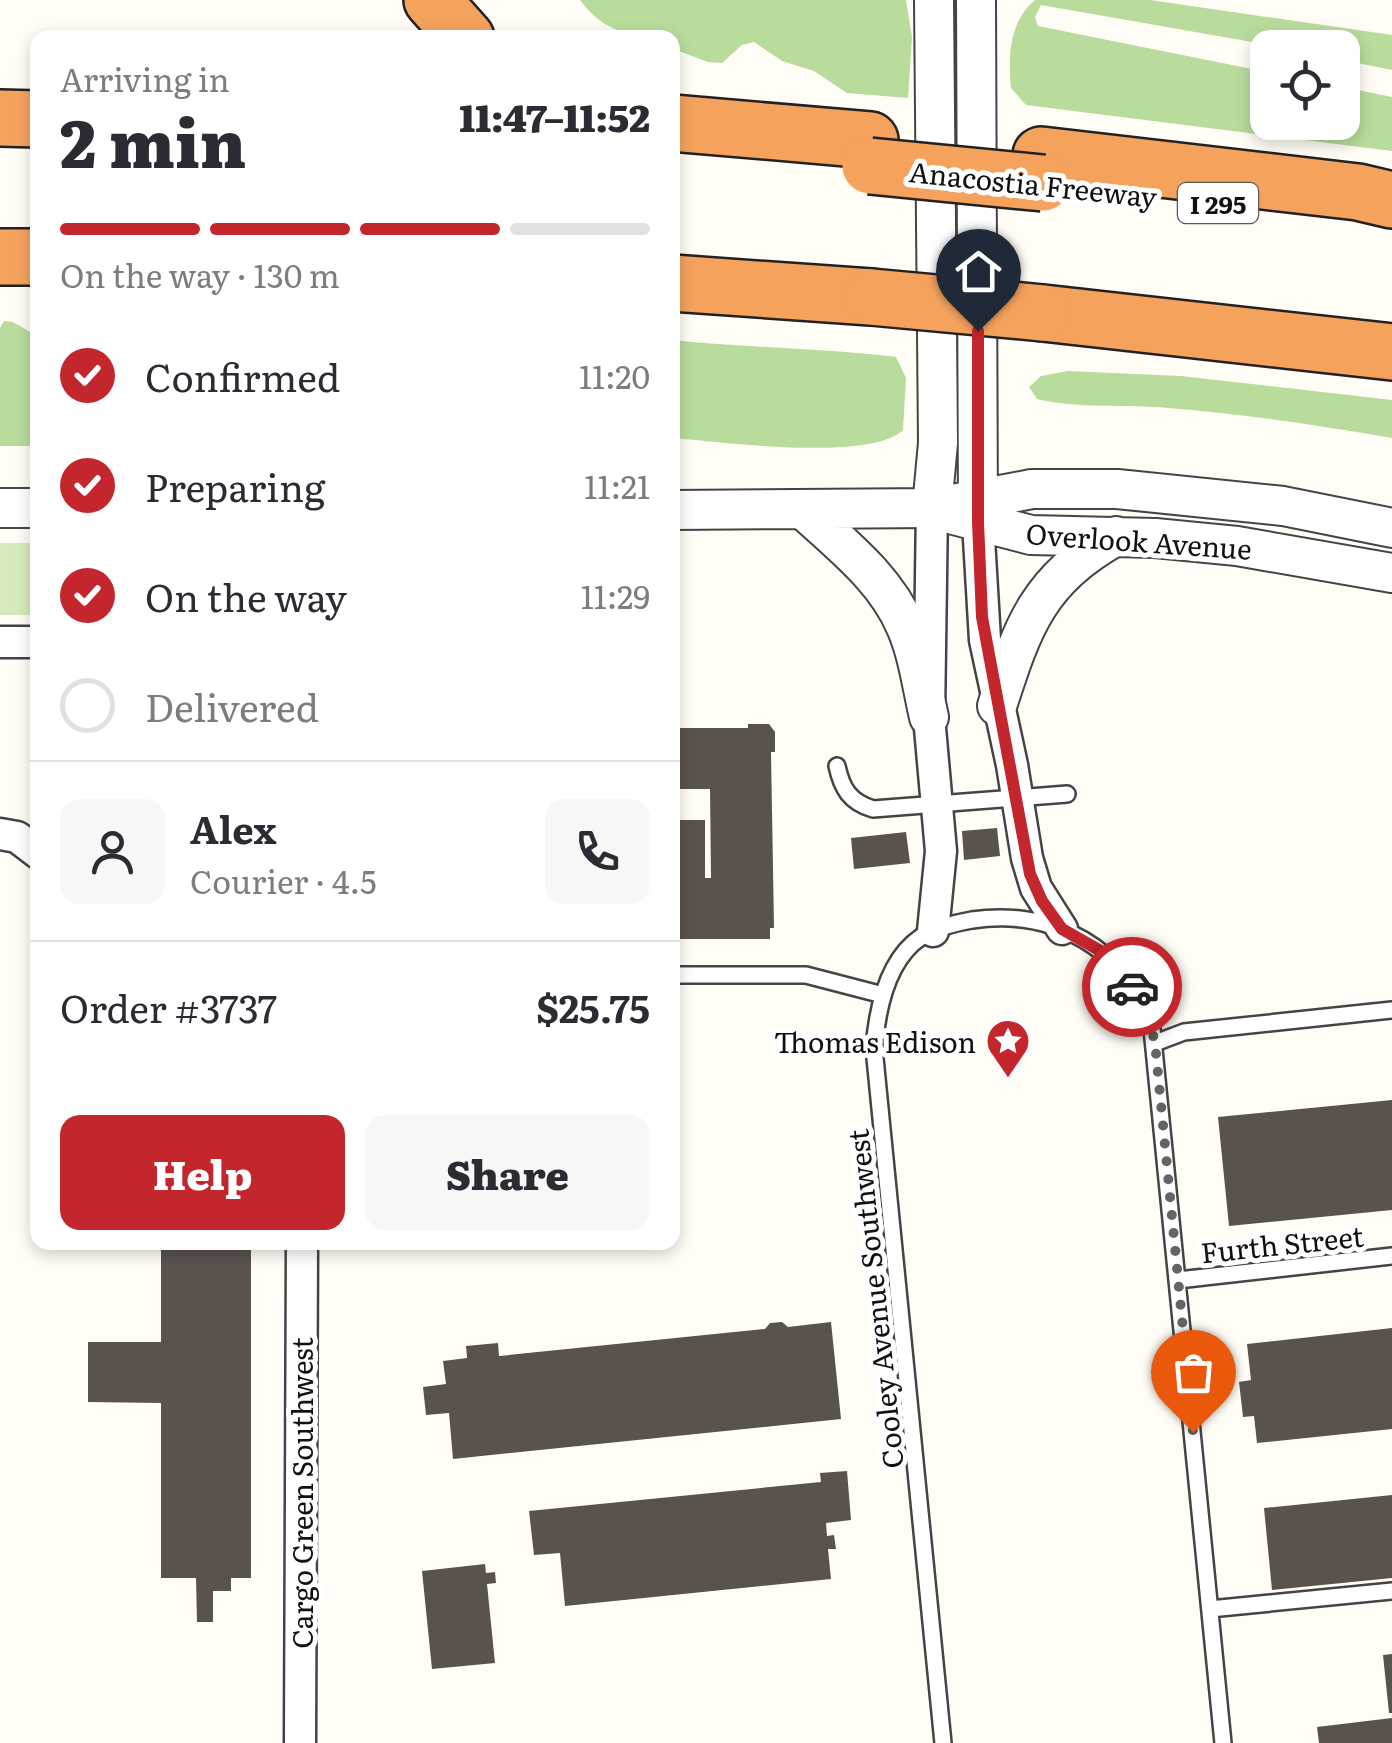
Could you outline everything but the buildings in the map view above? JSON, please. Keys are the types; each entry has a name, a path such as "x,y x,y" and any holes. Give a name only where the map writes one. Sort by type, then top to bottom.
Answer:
{"highway":[{"path":"432,0 459,30"},
{"path":"0,118 30,119"},
{"path":"680,124 870,153"},
{"name":"Anacostia Freeway","path":"680,150 870,153 1042,169 1392,224"},
{"path":"1042,169 1358,192 1392,200"},
{"path":"0,257 30,258"},
{"path":"680,284 1043,313 1392,352"}],"street":[{"path":"934,0 938,443 932,508 929,716 941,867 934,931"},
{"path":"976,0 978,510 984,628 1030,874 1042,901 1062,929"},
{"name":"Overlook Avenue","path":"978,510 1032,488 1117,488 1283,506 1392,528"},
{"path":"0,508 30,508"},
{"name":"Overlook Avenue","path":"680,510 978,510 1032,535 1116,536 1273,550 1392,572"},
{"path":"805,511 858,560 899,612 912,646 929,716"},
{"path":"997,706 1018,638 1031,613 1069,569 1116,536"},
{"path":"0,642 30,642"},
{"path":"0,834 17,836 30,847"},
{"name":"Cargo Green Southwest","path":"300,1743 302,1250"}],"lane":[{"path":"837,766 844,790 862,805 885,809 1067,794"},
{"path":"934,931 994,917 1043,921 1094,946 1117,965 1142,1001 1155,1043 1223,1743"},
{"name":"Cooley Avenue Southwest","path":"934,931 910,948 883,995 874,1048 943,1743"},
{"path":"680,976 806,976 883,995"},
{"path":"1155,1043 1184,1032 1392,1010"},
{"name":"Furth Street","path":"1178,1280 1392,1256"},
{"path":"1210,1609 1392,1592"}],"green space":[{"path":"580,0 906,0 912,37 908,98 847,93 814,71 782,61 754,42 742,45 722,63 708,62 680,52 680,30 618,30 589,11"},
{"path":"1035,0 1150,0 1357,30 1250,30 1250,42 1041,5 1035,17 1038,26 1250,69 1250,133 1026,105 1011,88 1010,52 1015,29"},
{"path":"1360,30 1392,35 1392,70 1360,63"},
{"path":"1360,90 1392,97 1392,151 1304,140 1360,140"},
{"path":"4,321 13,322 30,332 30,446 0,446 0,328"},
{"path":"680,341 896,357 906,378 903,430 886,440 860,445 758,446 680,439"},
{"path":"1068,371 1181,376 1392,400 1392,438 1225,413 1053,402 1037,399 1029,387 1041,376"},
{"path":"0,543 30,543 30,615 0,615"}],"way so far":[{"path":"1132,987 1148,1015 1155,1043 1193,1432"}],"place":[{"name":"Thomas Edison","path":"1008,1079"}],"route":[{"path":"978,331 982,617 1030,874 1042,901 1062,929 1106,954 1132,987"}]}
